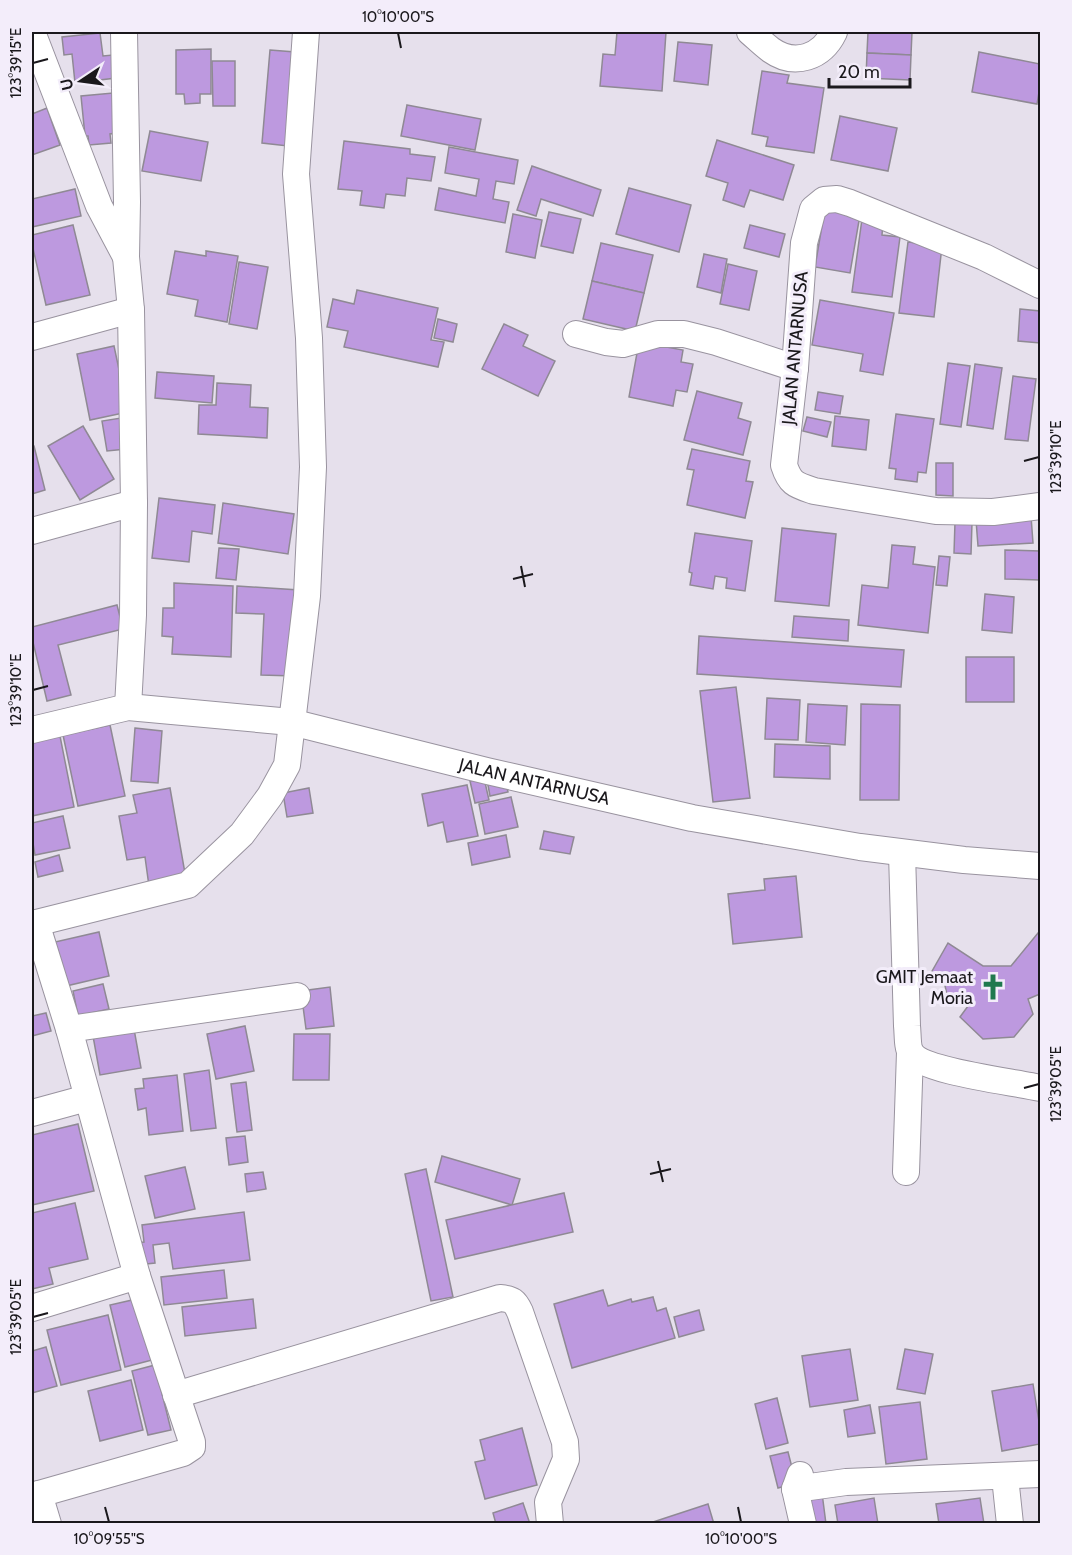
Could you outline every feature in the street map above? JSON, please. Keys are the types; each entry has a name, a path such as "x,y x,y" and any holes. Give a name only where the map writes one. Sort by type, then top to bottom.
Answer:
{"street":[{"path":"32,32 99,206 126,257"},
{"path":"124,32 126,257 131,310 134,503 133,615 128,706"},
{"path":"48,1524 35,1495 190,1450 192,1442 137,1276 69,1029 34,923 188,885 242,834 270,796 286,765 307,596 313,467 309,338 296,174 306,32"},
{"path":"750,32 773,52 797,59 816,54 829,41 834,32"},
{"name":"JALAN ANTARNUSA","path":"1041,285 984,257 850,203 837,199 824,200 813,209 804,243 795,368 784,465 789,479 797,486 814,491 936,511 993,512 1041,506"},
{"path":"32,337 131,310"},
{"path":"576,334 623,344 658,334 684,334 795,368"},
{"path":"32,531 134,503"},
{"name":"JALAN ANTARNUSA","path":"32,730 128,706 291,722 692,818 860,848 1041,866"},
{"path":"902,853 907,1026 910,1052 906,1172"},
{"path":"69,1029 297,996"},
{"path":"910,1052 918,1060 950,1071 1041,1088"},
{"path":"32,1113 87,1098"},
{"path":"32,1308 137,1276"},
{"path":"176,1395 500,1298 511,1299 520,1312 566,1442 566,1459 548,1502 550,1524"},
{"path":"803,1524 797,1482 1005,1477 1041,1474"},
{"path":"1005,1477 1010,1524"}],"building":[{"path":"617,32 666,32 662,91 600,86 603,54 615,55"},
{"path":"868,32 912,32 911,55 867,53"},
{"path":"100,33 103,56 113,55 116,78 75,83 72,54 64,55 62,37"},
{"path":"678,42 712,45 708,85 674,81"},
{"path":"211,49 211,94 200,94 200,103 185,104 184,94 176,94 176,50"},
{"path":"270,50 295,52 288,146 262,143"},
{"path":"979,52 1040,64 1037,104 972,92"},
{"path":"867,53 911,55 910,80 866,78"},
{"path":"212,61 235,61 235,106 213,106"},
{"path":"762,71 789,75 787,83 824,88 814,153 766,146 768,137 752,134"},
{"path":"113,93 117,133 110,134 111,143 89,145 88,136 85,136 81,96"},
{"path":"407,105 481,119 475,150 401,136"},
{"path":"47,108 60,145 32,155 32,114"},
{"path":"840,116 897,128 888,171 831,160"},
{"path":"150,131 208,142 201,181 142,171"},
{"path":"717,140 794,165 783,200 750,190 744,207 723,200 728,183 706,176"},
{"path":"344,141 410,149 410,154 435,157 431,181 407,178 405,196 386,194 384,208 360,205 362,191 338,189"},
{"path":"449,147 518,160 514,184 496,181 493,199 509,202 505,223 435,210 439,188 476,196 479,179 445,173"},
{"path":"532,166 601,190 593,216 541,199 536,216 517,210"},
{"path":"629,188 691,205 679,252 616,234"},
{"path":"75,189 81,216 32,227 32,199"},
{"path":"826,202 861,209 850,273 815,267"},
{"path":"549,212 581,219 573,253 541,246"},
{"path":"513,214 542,220 535,258 506,252"},
{"path":"862,219 883,222 882,235 900,237 892,297 852,292"},
{"path":"73,225 90,295 46,305 32,235"},
{"path":"750,225 785,234 779,257 744,248"},
{"path":"908,242 942,246 934,317 899,313"},
{"path":"601,243 653,255 644,293 592,281"},
{"path":"175,251 206,256 206,251 238,256 227,322 195,316 198,300 167,294"},
{"path":"704,254 727,259 721,293 697,287"},
{"path":"239,262 268,267 257,329 229,324"},
{"path":"728,264 757,271 749,310 720,304"},
{"path":"592,281 644,293 635,331 583,319"},
{"path":"357,290 438,308 431,340 444,342 438,367 344,347 348,331 327,327 333,299 354,304"},
{"path":"820,300 894,313 883,375 860,371 863,354 812,345"},
{"path":"1020,309 1040,311 1040,343 1018,341"},
{"path":"438,319 457,324 453,342 434,338"},
{"path":"504,324 528,335 523,346 555,361 538,396 482,369"},
{"path":"639,342 683,350 681,362 693,364 687,392 676,390 673,406 629,397"},
{"path":"114,346 128,412 90,420 77,354"},
{"path":"948,363 970,366 961,427 940,424"},
{"path":"975,364 1002,368 993,429 967,425"},
{"path":"157,372 214,376 212,403 155,398"},
{"path":"1013,376 1036,379 1028,441 1005,439"},
{"path":"217,383 251,385 250,407 268,408 267,438 198,434 199,405 216,405"},
{"path":"697,391 742,403 738,418 751,422 743,455 684,440"},
{"path":"818,392 843,396 840,414 815,410"},
{"path":"896,414 934,419 926,473 918,472 917,482 895,479 896,469 889,468"},
{"path":"835,416 869,420 866,450 832,446"},
{"path":"807,417 831,422 827,437 803,431"},
{"path":"121,418 126,449 107,451 102,421"},
{"path":"83,426 114,479 80,500 48,446"},
{"path":"32,446 34,446 45,490 32,494"},
{"path":"692,449 750,461 746,481 753,482 745,518 687,505 694,470 687,469"},
{"path":"936,463 953,463 953,496 936,495"},
{"path":"159,498 215,505 212,534 192,531 189,562 152,558"},
{"path":"223,503 294,514 288,554 218,543"},
{"path":"1031,516 1033,543 978,546 976,520"},
{"path":"955,522 972,523 971,554 954,553"},
{"path":"782,528 836,534 829,606 775,601"},
{"path":"695,533 752,541 745,591 726,588 727,578 715,576 713,589 690,585 692,573 689,572"},
{"path":"892,545 915,547 913,564 935,567 928,633 858,625 862,585 888,588"},
{"path":"219,548 239,549 236,580 216,578"},
{"path":"1005,550 1040,551 1040,580 1005,579"},
{"path":"939,556 950,557 947,586 936,585"},
{"path":"174,583 233,586 231,657 172,654 173,637 162,636 163,608 174,608"},
{"path":"237,586 299,590 294,676 261,675 264,614 236,613"},
{"path":"985,594 1014,597 1012,633 982,630"},
{"path":"117,605 123,629 58,645 71,695 47,701 32,638 32,627"},
{"path":"794,616 849,620 848,641 792,637"},
{"path":"699,636 904,650 901,687 697,674"},
{"path":"966,657 1014,657 1014,702 966,702"},
{"path":"736,687 750,798 713,802 700,691"},
{"path":"767,698 800,700 798,740 765,739"},
{"path":"808,704 847,706 845,745 806,742"},
{"path":"861,704 900,705 899,800 860,800"},
{"path":"110,725 125,796 78,806 63,735"},
{"path":"135,728 162,731 158,783 131,781"},
{"path":"59,731 74,807 32,816 32,737"},
{"path":"775,744 830,746 830,779 774,777"},
{"path":"504,776 508,792 490,796 487,780"},
{"path":"484,778 489,800 475,803 470,781"},
{"path":"467,785 478,836 447,842 443,822 428,826 422,794"},
{"path":"170,788 186,879 149,886 145,857 127,860 119,816 137,813 133,795"},
{"path":"309,788 313,813 287,817 283,793"},
{"path":"511,797 518,827 485,834 479,804"},
{"path":"63,816 70,848 35,855 32,823"},
{"path":"544,831 574,837 570,854 540,849"},
{"path":"506,835 510,857 472,865 468,843"},
{"path":"59,855 63,871 38,877 35,862"},
{"path":"796,876 802,937 733,944 728,894 765,890 764,879"},
{"path":"99,932 109,976 66,986 55,942"},
{"name":"GMIT Jemaat Moria","path":"1038,933 1040,936 1040,994 1028,999 1033,1014 1014,1037 983,1039 960,1017 971,1002 947,995 944,981 931,973 948,943 983,966 1011,966"},
{"path":"103,984 109,1009 78,1016 73,991"},
{"path":"330,987 334,1026 306,1029 301,991"},
{"path":"46,1013 51,1031 32,1036 32,1016"},
{"path":"245,1026 254,1071 216,1079 207,1034"},
{"path":"134,1029 141,1068 100,1075 93,1036"},
{"path":"294,1034 330,1034 329,1080 293,1080"},
{"path":"209,1070 216,1128 191,1131 184,1074"},
{"path":"177,1075 183,1131 149,1135 146,1108 138,1110 135,1089 144,1088 143,1079"},
{"path":"246,1082 252,1130 237,1132 231,1084"},
{"path":"78,1124 94,1191 32,1205 32,1135"},
{"path":"245,1136 248,1162 229,1165 226,1138"},
{"path":"442,1156 520,1179 512,1205 435,1182"},
{"path":"185,1167 195,1209 155,1218 145,1176"},
{"path":"426,1169 453,1297 431,1301 405,1174"},
{"path":"263,1172 266,1189 247,1192 245,1174"},
{"path":"564,1193 573,1232 455,1259 446,1220"},
{"path":"75,1203 88,1259 49,1268 53,1284 32,1289 32,1213"},
{"path":"244,1212 250,1260 173,1269 169,1243 153,1245 155,1263 137,1265 135,1243 144,1242 142,1225"},
{"path":"224,1270 227,1298 164,1305 161,1277"},
{"path":"603,1290 608,1306 631,1299 632,1302 653,1297 657,1311 666,1308 675,1338 572,1368 554,1304"},
{"path":"141,1298 156,1359 125,1367 110,1305"},
{"path":"253,1299 256,1328 185,1336 182,1307"},
{"path":"699,1310 704,1330 679,1337 674,1317"},
{"path":"108,1315 121,1370 61,1385 47,1330"},
{"path":"46,1347 57,1386 32,1393 32,1351"},
{"path":"850,1349 858,1400 810,1407 802,1356"},
{"path":"905,1349 933,1354 925,1394 897,1389"},
{"path":"155,1365 171,1430 148,1435 132,1371"},
{"path":"131,1380 143,1430 100,1441 88,1391"},
{"path":"1033,1384 1040,1428 1040,1444 1002,1451 992,1391"},
{"path":"777,1398 788,1443 766,1449 755,1404"},
{"path":"920,1402 927,1459 886,1464 879,1407"},
{"path":"870,1405 875,1433 848,1437 844,1410"},
{"path":"522,1428 537,1485 485,1499 475,1462 485,1460 480,1440"},
{"path":"788,1452 796,1483 778,1488 770,1456"},
{"path":"822,1493 826,1524 810,1524 806,1496"},
{"path":"874,1498 878,1524 838,1524 835,1505"},
{"path":"980,1498 984,1524 939,1524 936,1504"},
{"path":"523,1503 530,1524 496,1524 493,1513"},
{"path":"708,1504 714,1524 647,1524"}],"place":[{"name":"GMIT Jemaat Moria","path":"993,987"}]}
